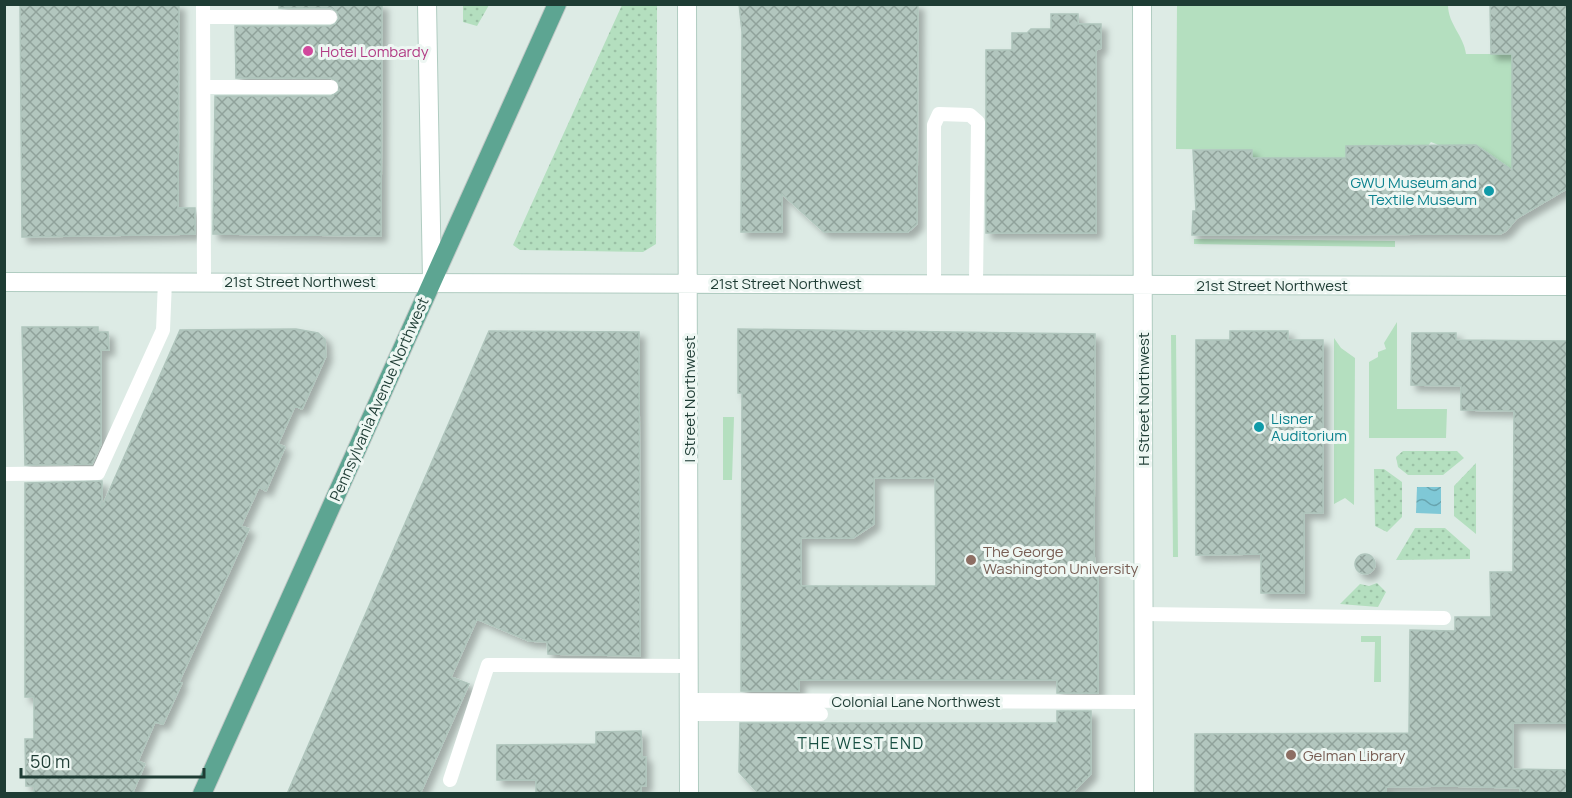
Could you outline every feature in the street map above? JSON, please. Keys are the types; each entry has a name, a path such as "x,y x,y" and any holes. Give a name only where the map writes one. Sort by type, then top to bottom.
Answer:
{"main road":[{"name":"Pennsylvania Avenue Northwest","path":"202,794 557,4"}],"street":[{"path":"427,4 432,281"},
{"name":"I Street Northwest","path":"687,4 689,794"},
{"name":"H Street Northwest","path":"1142,4 1144,794"},
{"name":"21st Street Northwest","path":"4,282 432,281 1568,285"}],"lane":[{"path":"204,281 203,11 330,17"},
{"path":"204,87 331,87"},
{"path":"934,283 934,125 939,114 970,115 978,122 976,283"},
{"path":"4,474 98,473 163,330 165,281"},
{"path":"1143,615 1444,618"},
{"path":"450,780 488,665 689,666"},
{"name":"Colonial Lane Northwest","path":"689,707 1143,702"},
{"path":"689,707 821,714"}],"green space":[{"path":"463,4 489,5 477,26 463,22"},
{"path":"622,5 657,5 656,244 643,252 520,250 513,245"},
{"path":"1177,5 1448,5 1466,54 1512,54 1512,177 1476,145 1441,146 1431,142 1427,147 1346,146 1346,158 1252,158 1251,150 1176,149"},
{"path":"1194,239 1395,241 1395,247 1194,244"},
{"path":"1397,322 1397,409 1447,409 1446,438 1369,438 1369,362 1378,357 1378,352 1386,349 1384,343"},
{"path":"1171,335 1176,335 1178,557 1173,557"},
{"path":"1334,338 1341,348 1355,358 1354,505 1345,498 1334,504"},
{"path":"723,417 734,417 732,480 723,480"},
{"path":"1403,451 1457,451 1464,458 1443,475 1408,475 1398,467 1396,457"},
{"path":"1476,463 1476,534 1454,516 1454,486"},
{"path":"1374,469 1384,469 1402,482 1402,517 1387,532 1375,526"},
{"path":"1415,528 1445,528 1470,550 1470,559 1396,560"},
{"path":"1377,583 1386,592 1378,607 1340,604 1360,584 1369,586"},
{"path":"1361,636 1381,636 1381,682 1374,682 1375,642 1361,642"}],"water":[{"path":"1417,487 1441,487 1441,514 1416,513"}],"building":[{"path":"20,4 179,4 178,208 195,208 195,234 22,237"},
{"path":"279,4 382,4 381,236 213,234 215,96 331,96 339,91 338,82 331,78 236,78 235,26 330,26 335,24 339,18 337,12 331,8 279,8"},
{"path":"739,4 918,4 917,224 908,232 824,232 782,194 782,232 741,232 742,32"},
{"path":"1490,4 1568,4 1568,188 1517,218 1506,231 1500,234 1192,235 1193,211 1196,211 1193,150 1252,150 1252,158 1346,158 1346,146 1476,145 1512,170 1512,54 1491,54"},
{"path":"1051,14 1078,14 1078,24 1101,24 1101,48 1096,50 1096,233 986,233 986,50 1012,50 1012,33 1027,33 1031,29 1051,29"},
{"path":"22,327 98,327 98,332 108,332 109,350 101,350 101,444 92,464 25,465"},
{"path":"296,329 318,333 325,339 326,356 302,409 295,406 278,444 285,447 266,491 259,487 241,526 249,529 179,682 182,683 163,724 155,722 138,761 145,764 132,794 34,794 34,786 26,786 25,739 34,739 34,697 25,697 25,483 102,481 102,507 180,330"},
{"path":"738,329 1095,334 1094,553 1095,568 1098,568 1098,693 1057,693 1057,680 799,680 799,691 741,691 742,393 738,393","holes":["874,478 935,478 936,586 801,586 801,538 853,538 874,524"]},
{"path":"489,331 639,332 640,656 548,654 547,642 529,641 477,619 451,677 469,684 420,794 287,794"},
{"name":"Lisner Auditorium","path":"1230,331 1288,331 1288,340 1323,340 1323,513 1304,513 1304,593 1261,593 1261,554 1196,555 1196,340 1230,340"},
{"path":"1412,333 1456,333 1456,340 1568,341 1568,723 1513,723 1513,769 1568,770 1568,794 1520,794 1520,788 1448,786 1386,787 1386,794 1195,794 1195,734 1409,733 1410,630 1455,631 1455,617 1491,617 1490,572 1513,572 1514,411 1461,410 1461,386 1411,385"},
{"path":"1365,554 1372,557 1375,564 1372,571 1365,574 1358,571 1355,564 1358,557"},
{"path":"1057,711 1091,711 1091,774 1071,794 759,794 739,772 740,723 1057,723"},
{"path":"641,731 642,757 646,757 646,786 641,786 641,794 536,794 536,780 497,780 497,745 596,744 596,732"}],"place":[{"name":"Hotel Lombardy","path":"308,51"},
{"name":"GWU Museum and Textile Museum","path":"1489,191"},
{"name":"Lisner Auditorium","path":"1259,427"},
{"name":"The George Washington University","path":"971,560"},
{"name":"Gelman Library","path":"1291,755"}],"district":[{"name":"THE WEST END","path":"861,743"}]}
